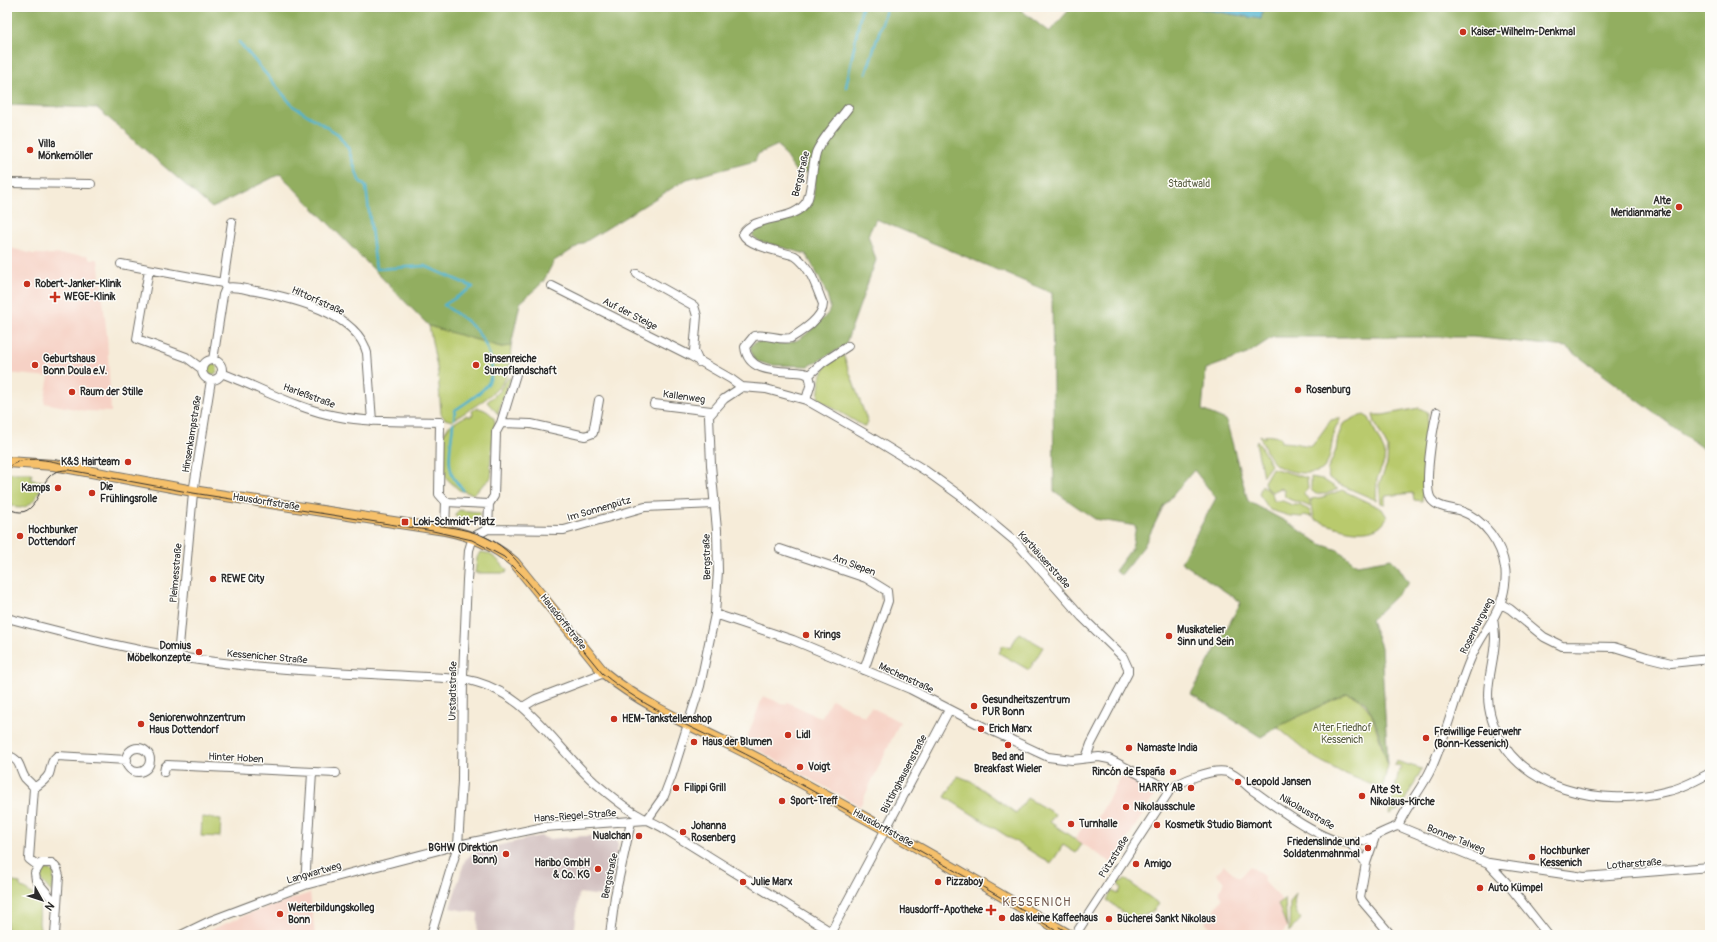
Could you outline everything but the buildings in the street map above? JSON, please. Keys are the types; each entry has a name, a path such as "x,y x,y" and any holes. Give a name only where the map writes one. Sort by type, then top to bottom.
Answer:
{"main road":[{"name":"Hausdorffstraße","path":"7,462 54,465 193,491 445,530 473,537 497,549 514,562 604,672 627,690 688,724 761,760 989,887 1068,935"}],"street":[{"name":"Bergstraße","path":"809,376 804,373 757,367 749,360 745,347 754,336 759,335 786,339 791,338 814,320 823,308 823,304 810,273 801,260 795,256 752,242 743,234 746,229 752,225 794,212 807,201 816,151 848,108"},
{"path":"7,183 91,184"},
{"path":"213,360 232,222"},
{"name":"Hittorfstraße","path":"121,264 224,286 284,296 322,311 353,330 365,344 367,353 372,421"},
{"path":"149,270 137,339 186,357 202,369 204,376 211,380 218,378 222,373 220,364 213,360 206,362 202,369"},
{"path":"637,274 694,306 697,316 694,350 699,362"},
{"name":"Auf der Steige","path":"552,286 691,356 742,387"},
{"path":"711,411 732,392 742,387 766,389 806,400 811,383 809,376 822,363 848,346"},
{"name":"Harleßstraße","path":"222,373 324,413 372,421 440,422 439,494 446,502"},
{"path":"473,537 488,529 489,504 494,496 496,432 516,374"},
{"name":"Hinsenkampstraße","path":"193,491 211,380"},
{"path":"500,424 531,424 590,436 592,433 599,400"},
{"name":"Karthäuserstraße","path":"806,400 926,472 962,497 1016,542 1082,617 1123,657 1128,668 1126,679 1090,744 1086,758"},
{"name":"Kallenweg","path":"654,404 711,411"},
{"name":"Bergstraße","path":"647,820 664,796 688,724 700,686 715,614 718,571 715,504 708,423 711,411"},
{"name":"Rosenburgweg","path":"1397,827 1431,770 1478,640 1501,604 1506,571 1502,555 1496,541 1473,517 1439,505 1430,497 1428,488 1432,428 1437,412"},
{"name":"Pleimesstraße","path":"178,657 193,491"},
{"path":"445,530 446,502 489,504"},
{"name":"Im Sonnenpütz","path":"488,529 564,530 645,507 715,504"},
{"name":"Urstadtstraße","path":"431,935 458,845 462,781 463,679 467,580 473,537"},
{"name":"Am Siepen","path":"780,549 866,578 887,591 888,602 864,670"},
{"path":"1501,604 1510,609 1544,637 1562,646 1614,647 1671,663 1710,659"},
{"name":"Mechenstraße","path":"715,614 793,640 910,689 949,710 1048,757 1072,760 1099,757 1116,761 1170,790"},
{"name":"Kessenicher Straße","path":"7,618 59,632 178,657 290,669 463,679 482,683 501,690 523,707 595,783 624,806 647,820 668,830 834,933"},
{"path":"1493,618 1495,639 1488,680 1488,700 1492,720 1500,740 1510,756 1540,780 1588,795 1607,798 1638,797 1669,791 1710,773"},
{"path":"523,707 536,699 604,672"},
{"name":"Büttinghausenstraße","path":"834,933 885,829 949,710"},
{"path":"7,756 11,756 19,762 25,777 34,788 29,859 38,866"},
{"path":"34,788 49,775 51,763 57,756 127,760"},
{"name":"Hinter Hoben","path":"164,772 165,767 172,765 336,773"},
{"name":"Nikolausstraße","path":"1170,790 1182,781 1223,771 1228,772 1305,825 1334,839 1350,843 1375,837 1397,827"},
{"path":"305,885 312,773"},
{"name":"Pützstraße","path":"1075,935 1170,790"},
{"name":"Hans-Riegel-Straße","path":"458,845 544,826 647,820"},
{"name":"Bergstraße","path":"610,935 615,896 631,822"},
{"name":"Bonner Talweg","path":"1397,827 1488,862 1506,882 1548,935"},
{"path":"1375,837 1366,863 1360,897 1391,935"},
{"path":"1350,843 1366,863"},
{"name":"Langwartweg","path":"181,935 210,921 305,885 458,845"},
{"path":"56,935 59,876 57,869 49,862 41,863 35,873 36,880 57,905"},
{"name":"Lotharstraße","path":"1488,862 1584,877 1710,867"}],"shaded area":[{"name":"WEGE-Klinik","path":"7,247 33,254 88,255 89,259 98,259 107,335 111,412 86,411 44,403 49,377 7,373"},
{"path":"763,696 786,705 787,702 821,718 832,699 865,717 871,707 900,722 860,806 745,743"},
{"name":"Nikolausschule","path":"1124,772 1151,786 1156,793 1112,863 1075,839 1086,822 1093,826"},
{"path":"540,836 549,839 583,836 614,836 617,838 618,845 610,897 579,893 574,935 477,934 478,913 450,908 465,860 475,851"},
{"path":"1224,865 1239,878 1250,866 1265,877 1263,880 1283,901 1278,905 1287,927 1281,935 1209,934 1210,926 1205,923 1222,899 1219,894 1219,890 1225,882 1216,874"},
{"name":"Weiterbildungskolleg Bonn","path":"310,893 315,935 199,935 250,913"}],"green space":[{"name":"Stadtwald","path":"7,7 1017,7 1049,32 1072,7 1190,7 1261,19 1263,7 1710,7 1710,454 1566,347 1473,337 1273,337 1247,354 1206,369 1202,410 1226,420 1248,501 1292,525 1320,544 1338,550 1357,565 1391,559 1398,566 1409,583 1371,620 1381,647 1388,765 1370,710 1358,697 1347,693 1277,727 1261,737 1191,694 1241,602 1181,562 1216,498 1194,470 1163,507 1144,546 1121,575 1115,571 1132,548 1136,526 1095,519 1054,491 1052,293 876,219 868,235 876,260 845,346 809,366 770,365 756,361 751,352 751,346 754,343 793,342 806,335 828,313 830,308 823,286 806,254 759,241 752,235 757,229 798,212 813,200 816,172 796,172 778,145 758,154 755,161 687,179 554,261 543,282 520,303 511,346 501,347 429,326 280,174 212,208 97,108 7,105"},
{"path":"429,326 501,347 511,346 509,368 503,382 491,395 452,421 445,419 441,414 438,373"},
{"path":"843,354 868,423 865,427 818,399 820,379 826,365"},
{"path":"212,363 216,365 218,369 216,373 212,375 208,373 206,369 208,365"},
{"path":"508,378 511,378 498,412 500,416 487,402 501,390 500,389"},
{"path":"477,408 489,412 495,420 495,423 490,467 492,469 491,478 473,494 459,490 444,476 443,435 449,426 467,415 469,417 473,415 472,411"},
{"path":"1419,408 1428,412 1422,501 1414,500 1413,493 1385,496 1385,504 1381,503 1379,485 1387,464 1388,448 1375,423 1373,415 1383,415"},
{"path":"1364,415 1369,418 1385,453 1384,462 1377,479 1376,500 1336,483 1329,478 1327,471 1336,450 1338,437 1343,424 1356,417"},
{"path":"1340,418 1335,429 1327,464 1320,471 1314,473 1299,473 1278,466 1267,454 1260,435 1265,438 1265,435 1280,437 1281,442 1312,446 1331,420"},
{"path":"1257,440 1271,465 1263,476 1256,443"},
{"path":"1272,468 1307,478 1308,489 1304,495 1310,500 1310,507 1285,497 1284,490 1281,488 1272,492 1266,488 1264,482"},
{"path":"7,473 32,473 31,480 43,481 38,495 29,505 19,508 7,504"},
{"path":"1311,477 1322,479 1338,489 1326,494 1316,494 1311,490"},
{"path":"1262,485 1272,494 1274,501 1283,501 1292,505 1299,505 1309,510 1312,517 1304,515 1302,517 1290,516 1270,510 1259,494"},
{"path":"1342,490 1382,509 1387,517 1381,525 1364,531 1342,529 1314,519 1311,499 1323,497"},
{"path":"459,510 479,512 480,515 476,519 459,519 455,514"},
{"path":"480,552 484,552 495,558 507,570 506,573 475,573 477,558"},
{"path":"1019,633 1043,647 1029,670 999,653 1003,645 1010,648"},
{"name":"Alter Friedhof Kessenich","path":"1347,693 1361,700 1371,713 1388,765 1382,789 1341,772 1315,758 1277,727"},
{"path":"1396,761 1422,769 1400,809 1389,814 1399,770 1401,769 1401,766 1394,765"},
{"path":"958,776 971,781 1016,813 1027,798 1055,814 1050,822 1082,844 1076,853 1063,845 1051,864 945,797"},
{"path":"202,817 221,819 220,837 201,836"},
{"path":"45,869 51,870 54,873 53,890 51,892 41,880 40,873"},
{"path":"1125,879 1159,904 1153,911 1132,919 1107,900 1112,891 1118,894 1121,889 1118,883 1119,881 1121,882"},
{"path":"7,881 20,883 20,886 40,900 39,923 41,935 7,933"},
{"path":"1296,893 1295,907 1301,919 1289,932 1290,903"},
{"path":"1285,899 1287,927 1278,904"}],"water":[{"path":"1190,7 1263,7 1261,19"}],"waterway":[{"path":"846,87 862,7"},
{"path":"866,74 887,7"},
{"path":"239,42 293,106 338,134 348,148 359,180 366,187 376,269 425,266 473,287 444,305 460,316 478,333 490,355 492,371 484,389 455,410 454,419"},
{"path":"453,424 450,467 452,475 463,490"}],"tram line":[{"path":"7,468 15,463 31,459 75,466"},
{"path":"7,508 17,512 24,512 34,503 45,482 53,473 69,470 193,493 433,531 472,540 504,557 523,576 602,673 638,699 676,720 755,759 986,889 1063,935"},
{"path":"426,524 454,528 479,534 501,546 521,566"},
{"path":"1059,927 1073,935"}],"place":[{"name":"Kaiser-Wilhelm-Denkmal","path":"1463,32"},
{"name":"Villa Mönkemöller","path":"30,150"},
{"name":"Alte Meridianmarke","path":"1679,207"},
{"name":"Robert-Janker-Klinik","path":"27,284"},
{"name":"WEGE-Klinik","path":"55,297"},
{"name":"Geburtshaus Bonn Doula e.V.","path":"35,365"},
{"name":"Binsenreiche Sumpflandschaft","path":"476,365"},
{"name":"Rosenburg","path":"1298,390"},
{"name":"Raum der Stille","path":"72,392"},
{"name":"K&S Hairteam","path":"128,462"},
{"name":"Kamps","path":"58,488"},
{"name":"Die Frühlingsrolle","path":"92,493"},
{"name":"Loki-Schmidt-Platz","path":"405,522"},
{"name":"Hochbunker Dottendorf","path":"20,536"},
{"name":"REWE City","path":"213,579"},
{"name":"Krings","path":"806,635"},
{"name":"Musikatelier Sinn und Sein","path":"1169,636"},
{"name":"Domius Möbelkonzepte","path":"199,652"},
{"name":"Gesundheitszentrum PUR Bonn","path":"974,706"},
{"name":"HEM-Tankstellenshop","path":"614,719"},
{"name":"Seniorenwohnzentrum Haus Dottendorf","path":"141,724"},
{"name":"Erich Marx","path":"981,729"},
{"name":"Lidl","path":"788,735"},
{"name":"Freiwillige Feuerwehr (Bonn-Kessenich)","path":"1426,738"},
{"name":"Haus der Blumen","path":"694,742"},
{"name":"Bed and Breakfast Wieler","path":"1008,745"},
{"name":"Namaste India","path":"1129,748"},
{"name":"Voigt","path":"800,767"},
{"name":"Rincón de España","path":"1173,772"},
{"name":"Leopold Jansen","path":"1238,782"},
{"name":"Filippi Grill","path":"676,788"},
{"name":"HARRY AB","path":"1191,788"},
{"name":"Alte St. Nikolaus-Kirche","path":"1362,796"},
{"name":"Sport-Treff","path":"782,801"},
{"name":"Nikolausschule","path":"1126,807"},
{"name":"Turnhalle","path":"1071,824"},
{"name":"Kosmetik Studio Biamont","path":"1157,825"},
{"name":"Johanna Rosenberg","path":"683,832"},
{"name":"Nualchan","path":"639,836"},
{"name":"Friedenslinde und Soldatenmahnmal","path":"1368,848"},
{"name":"BGHW (Direktion Bonn)","path":"506,854"},
{"name":"Hochbunker Kessenich","path":"1532,857"},
{"name":"Amigo","path":"1136,864"},
{"name":"Haribo GmbH & Co. KG","path":"598,869"},
{"name":"Julie Marx","path":"743,882"},
{"name":"Pizzaboy","path":"938,882"},
{"name":"Auto Kümpel","path":"1480,888"},
{"name":"Hausdorff-Apotheke","path":"991,910"},
{"name":"Weiterbildungskolleg Bonn","path":"280,914"},
{"name":"das kleine Kaffeehaus","path":"1002,918"},
{"name":"Bücherei Sankt Nikolaus","path":"1109,919"}],"district":[{"name":"KESSENICH","path":"1037,902"}]}
